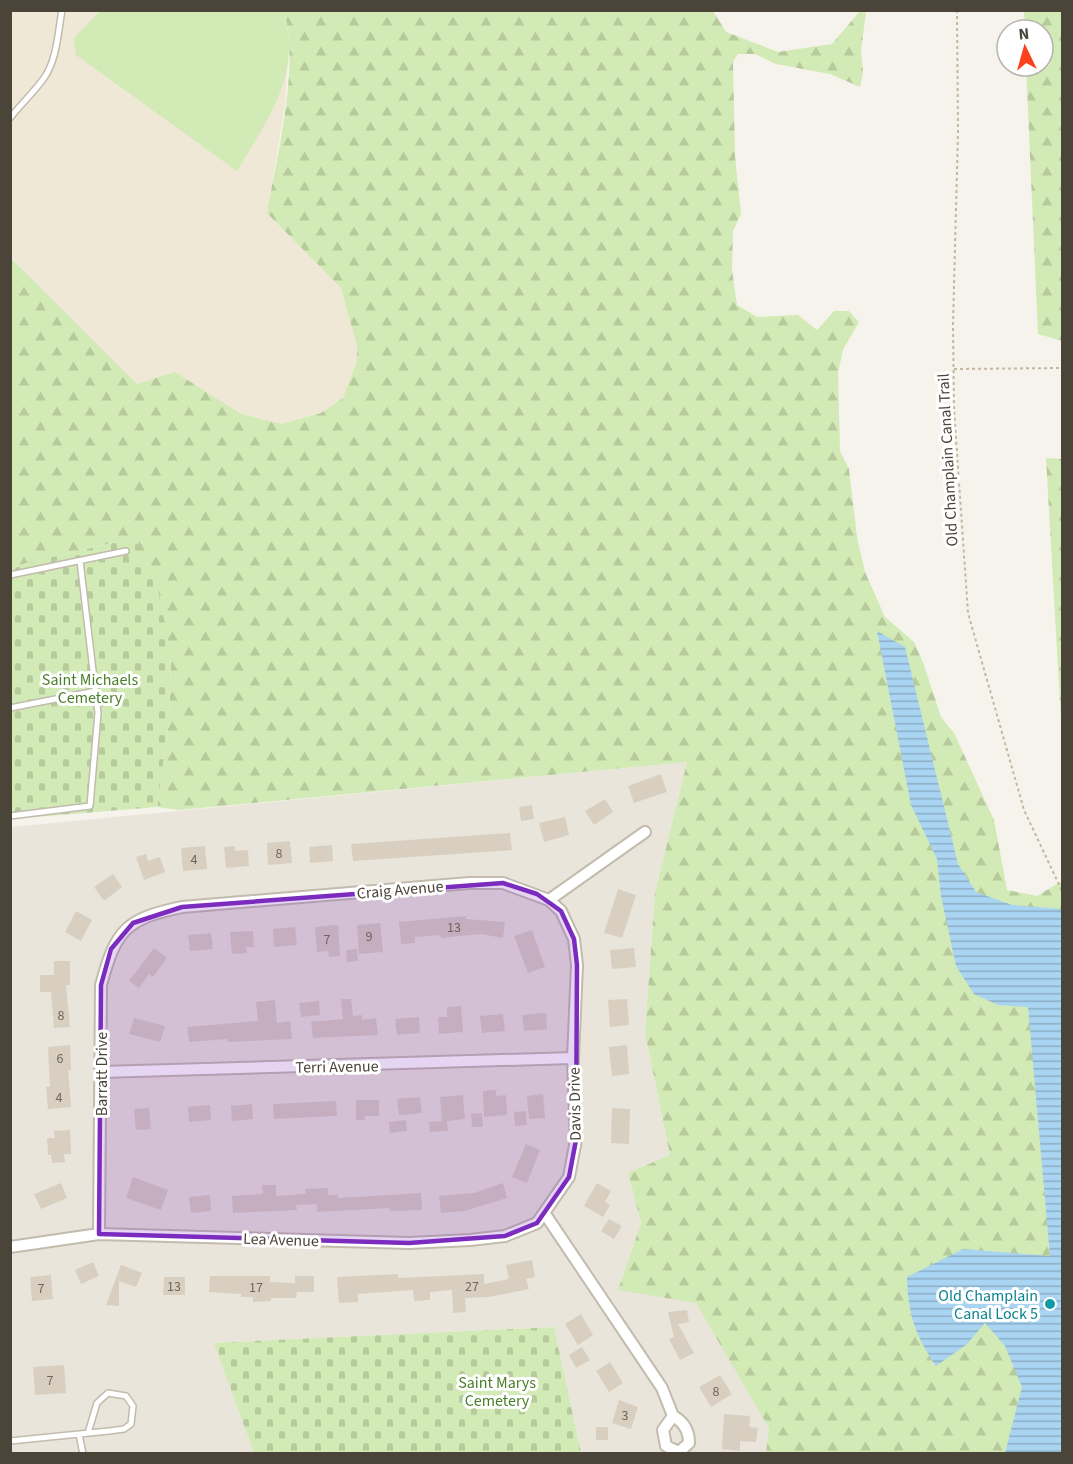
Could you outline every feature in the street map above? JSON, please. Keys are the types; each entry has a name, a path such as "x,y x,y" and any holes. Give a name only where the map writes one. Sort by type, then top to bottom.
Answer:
{"street":[{"path":"549,900 591,868 645,832"},
{"name":"Craig Avenue","path":"133,923 162,911 182,907 469,883 503,883 549,900"},
{"name":"Davis Drive","path":"546,1214 569,1177 576,1140 573,1058 577,964 574,939 561,911 549,900"},
{"name":"Barratt Drive","path":"99,1234 101,985 111,949 117,937 133,923"},
{"name":"Terri Avenue","path":"101,1072 573,1058"},
{"path":"546,1214 662,1388 672,1416"},
{"name":"Lea Avenue","path":"10,1247 99,1234 409,1243 470,1240 505,1236 524,1230 546,1214"}],"lane":[{"path":"10,118 44,78 55,52 62,10"},
{"path":"10,575 126,551"},
{"path":"10,816 90,806 98,713 80,561"},
{"path":"10,708 96,691"},
{"path":"10,1441 79,1434 88,1433 124,1429 131,1424 133,1406 126,1396 108,1393 99,1399 88,1433"},
{"path":"79,1434 82,1454"}],"path":[{"name":"Old Champlain Canal Trail","path":"957,10 958,132 954,369 968,613 1024,810 1062,891"},
{"path":"954,369 1062,368"}],"highlighted area":[{"path":"503,883 537,894 561,911 574,939 577,965 576,1140 569,1177 537,1223 505,1236 409,1243 99,1234 101,985 111,949 133,923 182,907"}],"shaded area":[{"path":"10,11 284,11 289,43 285,106 267,213 341,288 357,346 357,361 343,398 321,413 282,424 240,414 175,372 137,384 11,257"},
{"path":"687,762 655,893 645,1033 670,1155 628,1173 641,1223 618,1290 696,1302 769,1428 766,1453 581,1453 554,1327 215,1343 254,1453 11,1454 11,827"}],"green space":[{"path":"101,10 284,11 289,56 285,76 270,114 237,171 76,55 74,38"},
{"path":"284,11 713,11 726,32 778,52 832,44 860,11 866,13 861,50 863,72 860,87 830,74 776,64 755,54 738,54 733,62 735,156 741,214 733,231 732,270 737,305 757,317 798,315 817,330 834,311 849,311 859,322 843,350 838,373 840,451 849,469 857,537 865,572 885,617 914,642 941,717 954,733 994,820 1007,890 1037,896 1062,881 1062,1453 766,1453 769,1428 696,1303 618,1290 641,1223 628,1173 670,1155 645,1033 655,893 687,762 179,810 157,807 169,721 171,655 134,538 11,567 10,257 137,384 175,372 241,414 282,424 321,413 343,398 357,361 357,346 341,288 267,213 288,84 290,58"},
{"path":"1024,11 1062,11 1062,341 1038,334 1027,78 1055,78 1055,18 1024,18"},
{"path":"1046,458 1062,459 1062,738"},
{"name":"Saint Michaels Cemetery","path":"134,538 157,584 171,655 169,721 157,807 11,819 10,567"},
{"name":"Saint Marys Cemetery","path":"554,1327 581,1453 254,1453 214,1343"}],"water":[{"path":"877,631 905,647 958,864 976,892 1012,905 1062,909 1062,1453 1005,1453 1022,1387 1005,1346 985,1323 966,1345 936,1366 918,1334 911,1313 907,1277 963,1249 1050,1256 1028,1007 998,1005 974,994 956,966 941,896 937,859 911,805"}],"building":[{"path":"661,774 667,792 634,803 628,786"},
{"path":"605,799 613,812 594,825 585,811"},
{"path":"532,805 534,819 521,821 519,807"},
{"path":"565,817 569,835 544,842 539,823"},
{"path":"510,833 512,850 353,861 351,844"},
{"path":"290,841 292,863 268,865 267,843"},
{"path":"332,845 333,861 310,863 309,847"},
{"path":"205,846 207,869 183,871 181,848"},
{"path":"235,846 235,851 248,850 249,866 226,868 224,847"},
{"path":"146,854 148,861 160,857 165,872 144,880 136,857"},
{"path":"113,874 122,887 104,901 94,887"},
{"path":"618,889 636,895 622,938 604,933"},
{"path":"76,911 92,920 81,941 65,932"},
{"path":"466,916 466,919 505,922 503,938 481,934 441,938 441,935 415,937 415,943 401,944 399,922"},
{"path":"380,923 383,952 359,954 357,925"},
{"path":"338,925 340,956 329,957 328,951 317,952 315,927"},
{"path":"295,927 297,945 274,947 273,929"},
{"path":"532,930 545,967 528,973 514,936"},
{"path":"253,931 254,947 246,947 247,953 232,954 230,932"},
{"path":"211,933 213,949 190,951 188,935"},
{"path":"154,948 167,958 153,977 149,974 139,988 129,981"},
{"path":"634,948 636,967 612,969 610,950"},
{"path":"357,949 358,961 347,962 346,950"},
{"path":"54,961 70,961 70,985 66,985 70,1027 54,1028 51,992 40,992 40,975 54,975"},
{"path":"341,999 351,999 353,1016 362,1015 362,1020 376,1018 378,1035 313,1038 311,1022 343,1019"},
{"path":"627,999 629,1025 610,1027 608,1000"},
{"path":"275,1000 277,1023 290,1021 292,1039 228,1042 227,1039 189,1042 187,1027 258,1021 256,1002"},
{"path":"319,1001 320,1015 301,1017 299,1003"},
{"path":"461,1006 463,1032 439,1034 438,1017 447,1017 447,1007"},
{"path":"546,1013 547,1029 524,1031 522,1015"},
{"path":"503,1014 505,1031 482,1033 480,1016"},
{"path":"419,1017 420,1033 397,1035 395,1019"},
{"path":"134,1018 165,1026 160,1042 129,1034"},
{"path":"70,1045 71,1070 68,1070 71,1107 48,1109 46,1087 50,1087 48,1047"},
{"path":"627,1045 629,1074 612,1076 609,1047"},
{"path":"496,1090 496,1096 506,1095 507,1115 484,1117 483,1091"},
{"path":"543,1094 545,1118 529,1119 527,1096"},
{"path":"463,1095 465,1119 447,1121 448,1131 430,1132 429,1122 442,1121 440,1097"},
{"path":"420,1097 422,1113 399,1115 397,1099"},
{"path":"356,1100 379,1100 379,1116 365,1116 365,1120 356,1120"},
{"path":"336,1101 337,1116 274,1119 273,1104"},
{"path":"252,1104 253,1119 232,1121 231,1106"},
{"path":"210,1105 211,1120 189,1122 188,1107"},
{"path":"149,1108 151,1129 136,1130 134,1109"},
{"path":"612,1108 630,1109 629,1144 611,1143"},
{"path":"526,1111 527,1125 515,1126 514,1112"},
{"path":"482,1113 483,1127 472,1127 471,1114"},
{"path":"406,1120 407,1131 390,1133 389,1122"},
{"path":"70,1130 71,1154 64,1154 65,1162 52,1163 51,1155 48,1155 47,1138 55,1138 54,1131"},
{"path":"526,1144 540,1150 527,1183 512,1177"},
{"path":"133,1177 168,1190 161,1210 126,1198"},
{"path":"61,1183 67,1198 41,1209 34,1194"},
{"path":"503,1183 507,1198 464,1211 441,1213 439,1196 474,1193"},
{"path":"597,1183 611,1191 605,1202 610,1205 603,1217 584,1206"},
{"path":"262,1185 276,1185 276,1196 306,1194 305,1189 328,1188 328,1195 338,1195 338,1198 421,1193 422,1210 390,1211 390,1208 317,1212 317,1204 296,1205 297,1210 233,1213 232,1196 263,1194"},
{"path":"210,1195 211,1211 191,1213 189,1197"},
{"path":"609,1219 622,1226 614,1239 601,1231"},
{"path":"532,1260 535,1277 526,1279 529,1289 489,1297 465,1298 466,1312 453,1313 452,1290 430,1292 430,1300 414,1301 413,1290 358,1294 358,1302 339,1303 337,1277 398,1274 398,1278 484,1274 484,1284 509,1279 506,1265"},
{"path":"93,1262 99,1276 81,1284 75,1270"},
{"path":"121,1265 142,1273 136,1287 119,1281 119,1306 106,1305"},
{"path":"51,1275 53,1299 32,1301 30,1277"},
{"path":"210,1276 270,1276 270,1282 295,1283 295,1276 314,1276 314,1292 297,1292 296,1298 271,1298 271,1301 253,1302 253,1297 241,1297 241,1294 209,1292"},
{"path":"164,1277 185,1277 185,1295 163,1295"},
{"path":"687,1310 689,1322 678,1324 694,1353 680,1360 669,1339 674,1337 668,1312"},
{"path":"581,1314 593,1335 578,1345 565,1324"},
{"path":"582,1347 590,1360 576,1368 569,1355"},
{"path":"610,1362 623,1383 609,1392 596,1371"},
{"path":"64,1365 66,1393 35,1395 33,1367"},
{"path":"720,1375 732,1394 711,1407 699,1387"},
{"path":"619,1400 638,1407 631,1429 612,1423"},
{"path":"724,1414 750,1416 749,1427 758,1428 756,1442 740,1441 740,1451 722,1449"},
{"path":"596,1427 608,1427 608,1440 596,1440"}],"place":[{"name":"Old Champlain Canal Lock 5","path":"1050,1304"}]}
